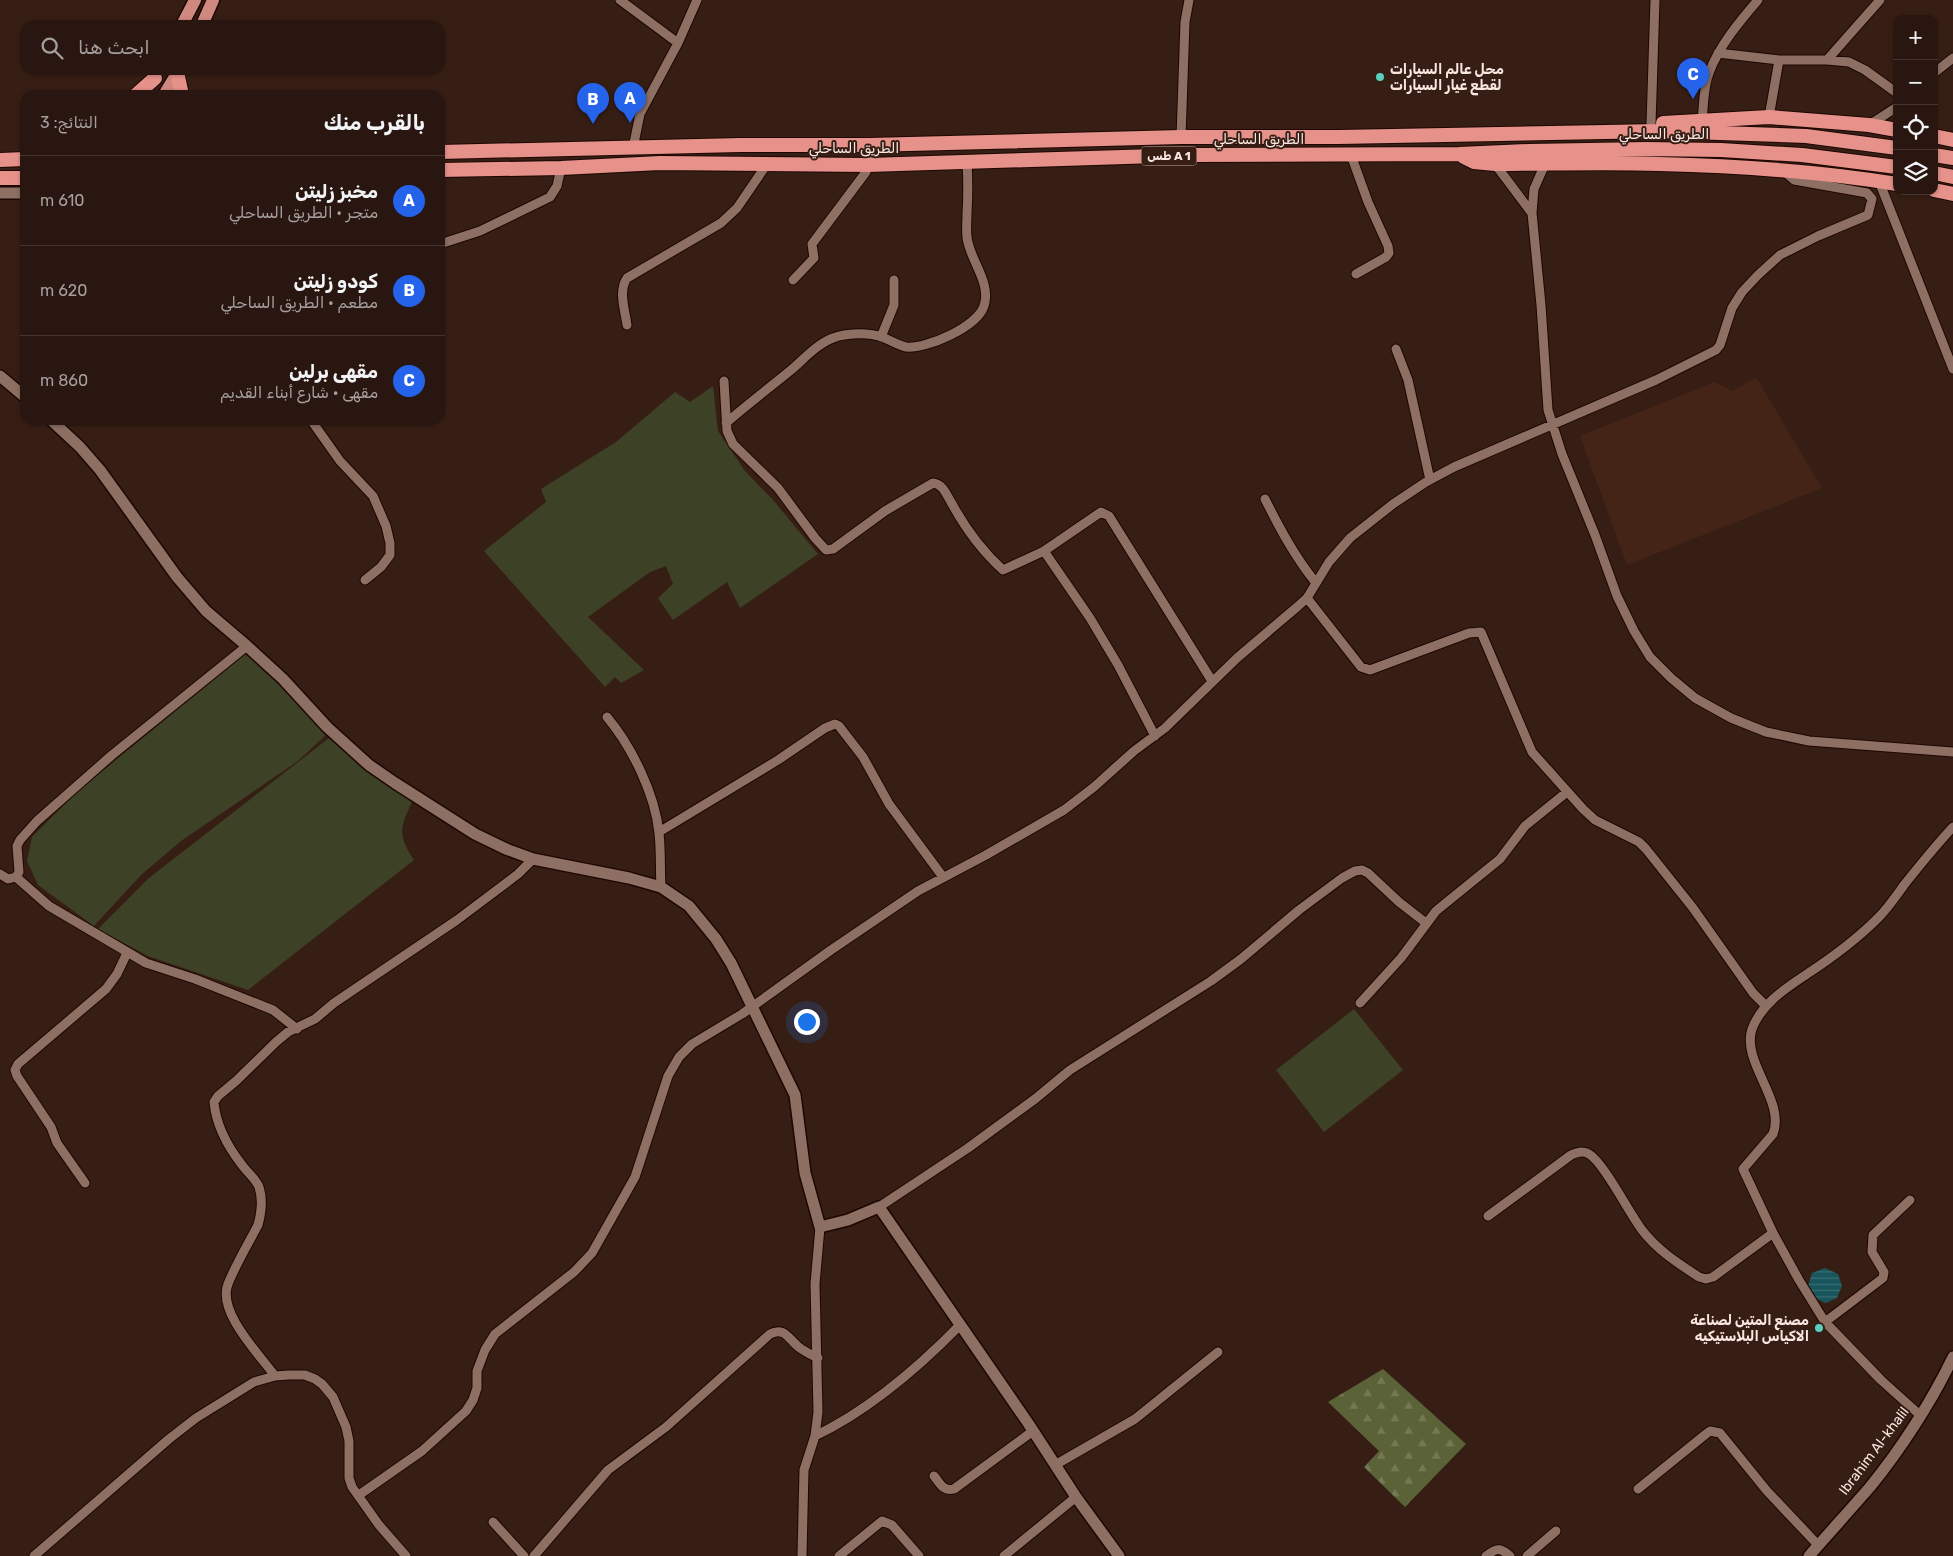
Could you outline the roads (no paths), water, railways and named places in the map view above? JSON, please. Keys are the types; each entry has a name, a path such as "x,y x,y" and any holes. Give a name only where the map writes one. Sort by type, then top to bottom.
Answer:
{"highway":[{"path":"141,90 156,75"},
{"path":"179,75 181,90"},
{"path":"1625,131 1651,124 1769,117 1869,125 1893,129"},
{"name":"الطريق الساحلي","path":"445,152 740,145 869,145 1181,137 1625,131 1727,132 1806,136 1893,147"},
{"path":"1938,137 1953,140"},
{"path":"739,163 740,145"},
{"name":"الطريق الساحلي","path":"445,170 561,168 660,163 868,165 1188,155 1459,154 1529,150 1721,150 1802,155 1893,166"},
{"path":"1459,154 1474,162 1495,164 1657,164 1784,171 1893,183"},
{"path":"1938,156 1953,158"},
{"path":"0,160 20,159"},
{"path":"1938,175 1953,177"},
{"path":"0,178 20,178"},
{"path":"1938,191 1953,194"}],"main road":[{"path":"185,20 195,0"},
{"path":"204,20 213,0"},
{"path":"149,90 156,75"},
{"path":"167,90 176,75"}],"street":[{"path":"620,0 678,43"},
{"path":"633,148 640,114 678,43 697,0"},
{"path":"1181,137 1185,22 1188,0"},
{"path":"1651,124 1655,0"},
{"path":"1702,120 1708,74 1718,53 1742,18 1758,0"},
{"path":"1827,60 1880,0"},
{"path":"1718,53 1779,60 1848,62 1865,70 1893,90"},
{"path":"1938,70 1953,58"},
{"path":"1769,117 1779,60"},
{"path":"1869,125 1893,110"},
{"path":"793,280 814,258 812,244 862,178 868,165 869,145"},
{"path":"1351,155 1368,202 1388,246 1389,253 1386,257 1356,274"},
{"path":"726,423 823,343 834,338 851,334 881,336 893,344 920,347 958,330 976,318 984,306 985,292 966,237 967,161"},
{"path":"627,325 622,284 627,278 721,222 737,208 767,164"},
{"path":"1495,164 1532,213"},
{"path":"1545,164 1534,189 1532,213 1541,305 1548,410 1617,596 1634,631 1650,657 1671,678 1696,698 1731,718 1766,732 1808,741 1953,752"},
{"path":"445,242 480,231 550,197 557,186 561,168"},
{"path":"359,1495 422,1450 466,1411 473,1400 477,1388 477,1371 485,1350 496,1334 574,1272 592,1253 635,1177 668,1076 679,1057 692,1044 731,1022 918,891 1064,810 1155,736 1212,681 1307,598 1329,562 1350,538 1394,504 1430,480 1454,467 1656,380 1716,350 1720,345 1726,321 1742,292 1780,255 1818,236 1868,215 1872,199 1867,193 1794,180 1784,171"},
{"path":"1880,181 1953,369"},
{"path":"0,194 20,193"},
{"path":"881,336 894,305 894,280"},
{"path":"1396,349 1408,380 1430,480"},
{"path":"0,376 20,393"},
{"path":"724,381 727,431 733,444 778,488 826,550 833,549 885,511 933,482 943,488 963,523 996,566 1003,570 1044,550 1101,512 1105,513 1109,516 1212,681"},
{"path":"57,425 100,470 177,577 206,611 247,646 326,727 369,765 395,784 475,834 506,849 533,859 629,878 661,888 689,906 731,963 795,1095 804,1172 820,1227 815,1284 818,1412 815,1436 804,1470 802,1556"},
{"path":"315,425 340,461 373,496 386,526 390,543 390,555 381,567 365,580"},
{"path":"1265,500 1286,539 1316,583"},
{"path":"1044,550 1090,618 1155,736"},
{"path":"1307,598 1361,667 1370,670 1469,633 1481,632 1532,752 1567,792 1595,820 1639,842 1646,849 1753,992 1765,1005"},
{"path":"0,874 8,878 16,877 20,872 17,846 37,821 112,755 247,646"},
{"path":"607,717 634,757 650,797 659,832 661,888"},
{"path":"659,832 778,760 825,728 835,724 839,726 863,757 889,804 943,877"},
{"path":"1360,1003 1400,958 1436,910 1500,859 1525,826 1567,792"},
{"path":"1920,1416 1881,1380 1825,1322 1773,1233 1743,1169 1776,1129 1771,1101 1750,1041 1752,1030 1765,1005 1790,985 1856,939 1880,916 1951,833"},
{"path":"275,1376 234,1322 227,1303 228,1285 258,1225 261,1215 261,1196 258,1186 232,1153 222,1134 214,1110 214,1102 218,1096 288,1032 315,1018 456,920 518,874 533,859"},
{"path":"820,1227 848,1220 879,1206 968,1148 1035,1099 1070,1070 1212,981 1299,910 1354,871 1362,870 1368,873 1398,902 1426,923"},
{"path":"16,877 49,906 146,964 195,979 272,1010 297,1029"},
{"path":"85,1183 57,1143 51,1127 17,1076 15,1070 18,1064 42,1042 106,989 117,974 127,952"},
{"path":"1488,1216 1571,1155 1579,1152 1588,1153 1596,1160 1628,1210 1655,1245 1699,1277 1706,1279 1713,1277 1773,1233"},
{"path":"1825,1322 1883,1278 1884,1272 1872,1252 1873,1234 1910,1200"},
{"path":"879,1206 1118,1556"},
{"path":"815,1436 839,1424 898,1381 960,1325"},
{"path":"534,1556 608,1470 666,1427 770,1334 774,1332 786,1334 798,1347 818,1358"},
{"path":"1055,1465 1135,1419 1218,1352"},
{"name":"Ibrahim Al-khalil","path":"1809,1556 1871,1486 1920,1416 1952,1360"},
{"path":"34,1556 169,1439 196,1418 254,1382 275,1376 305,1375 322,1384 333,1397 346,1426 349,1441 352,1487 379,1524 406,1556"},
{"path":"934,1476 944,1489 954,1489 1033,1431"},
{"path":"1638,1489 1706,1434 1715,1432 1720,1434 1767,1491 1818,1545"},
{"path":"1004,1556 1076,1497"},
{"path":"839,1556 882,1521 892,1525 920,1556"},
{"path":"493,1522 524,1556"},
{"path":"1526,1556 1556,1531"},
{"path":"1486,1556 1492,1551 1500,1549 1510,1556"}],"water":[{"path":"1825,1268 1838,1274 1842,1286 1837,1298 1826,1303 1814,1298 1808,1286 1812,1273"}],"place":[{"name":"محل عالم السيارات لقطع غيار السيارات","path":"1380,77"},
{"name":"مقهى برلين","path":"1693,99"},
{"name":"مخبز زليتن","path":"630,123"},
{"name":"كودو زليتن","path":"593,124"},
{"name":"مصنع المتين لصناعة الاكياس البلاستيكيه","path":"1819,1328"}]}
